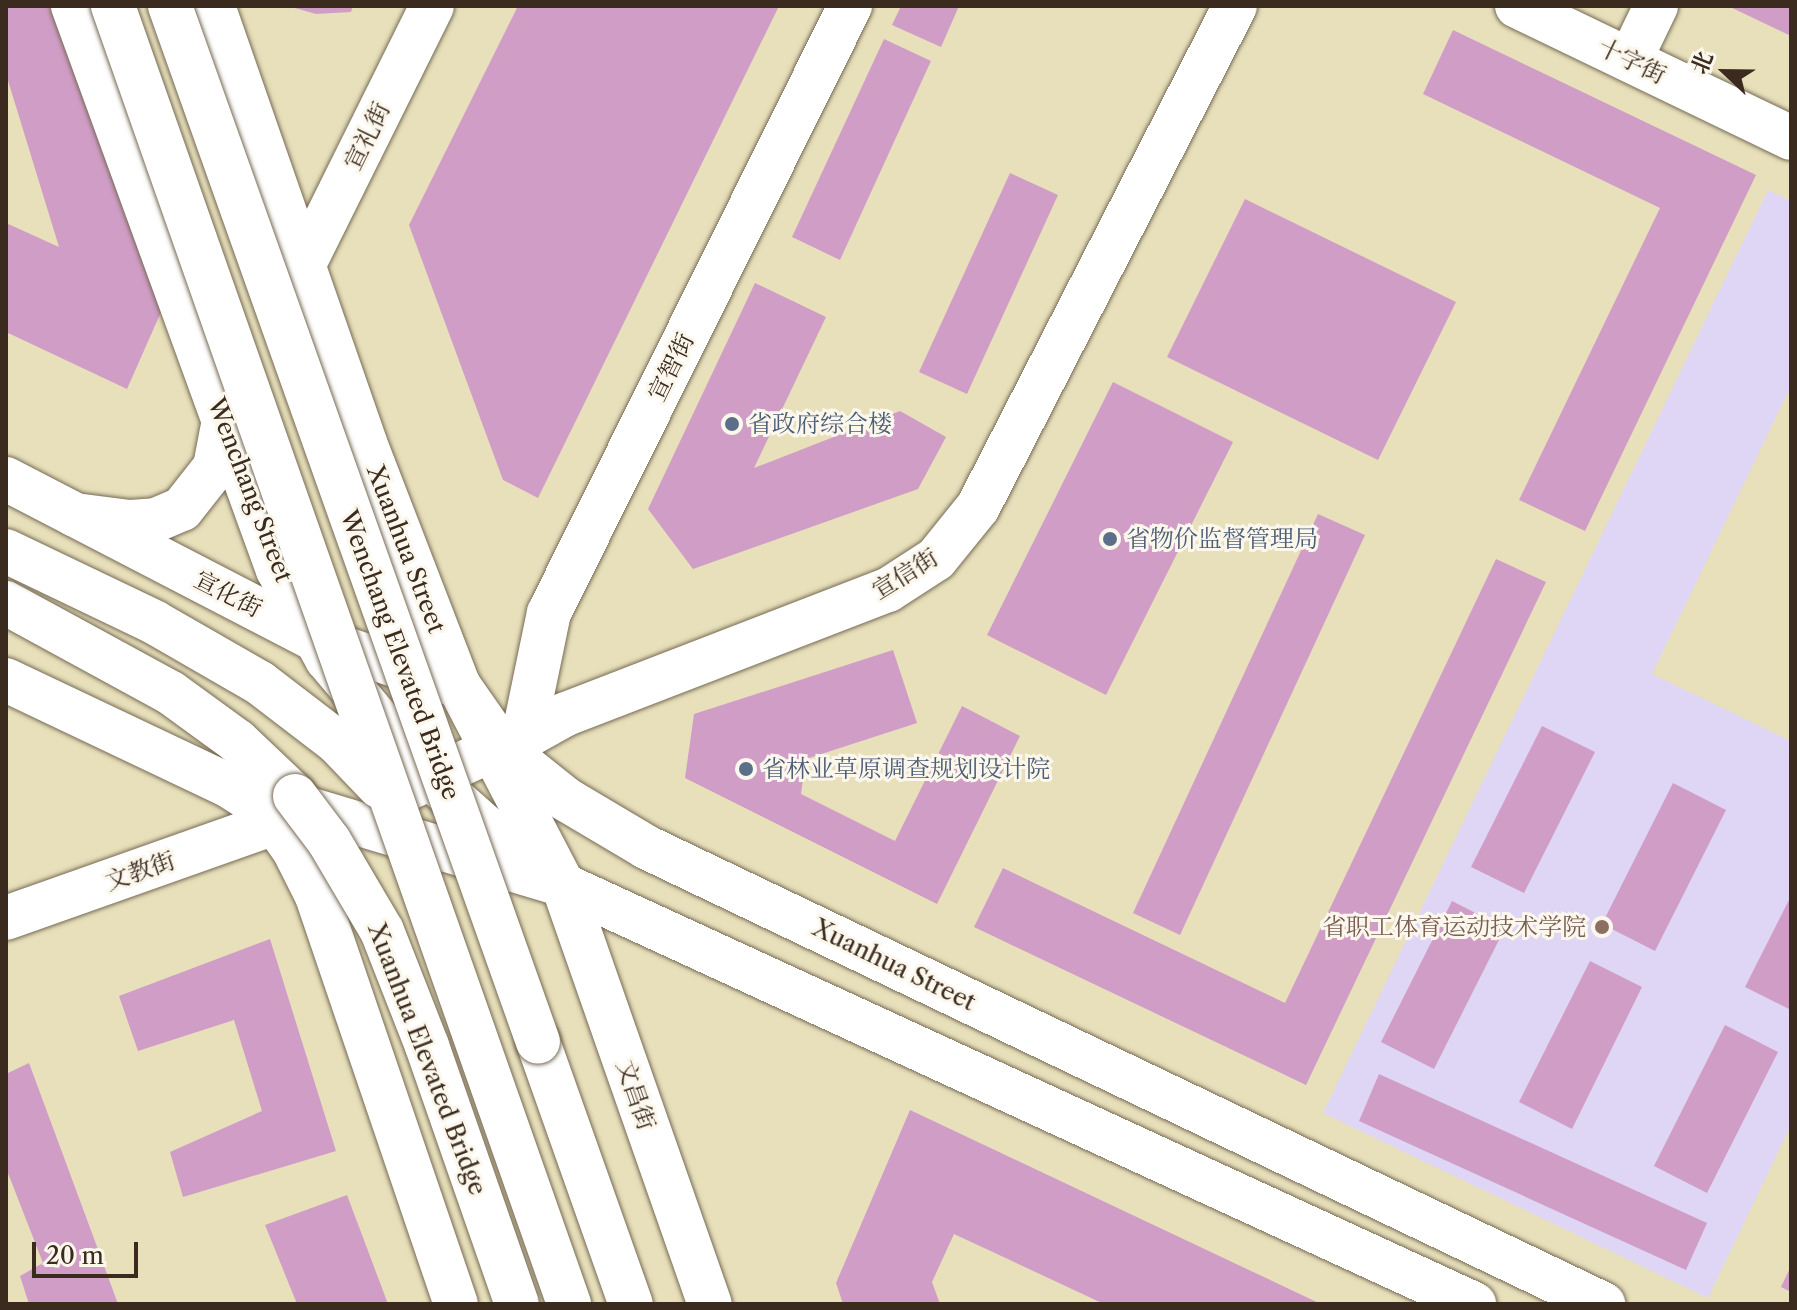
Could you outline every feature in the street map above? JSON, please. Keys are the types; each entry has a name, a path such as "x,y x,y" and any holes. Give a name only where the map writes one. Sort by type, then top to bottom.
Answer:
{"main road":[{"name":"Wenchang Street","path":"73,6 278,570 315,639 327,659 430,778 518,856 563,885"},
{"path":"113,6 569,1304"},
{"name":"Wenchang Elevated Bridge","path":"170,6 631,1304"},
{"path":"213,6 303,266"},
{"name":"宣礼街","path":"303,266 432,6"},
{"name":"宣智街","path":"506,746 549,613 850,6"},
{"name":"宣信街","path":"341,818 506,746 566,714 888,590 936,559 978,507 1235,6"},
{"name":"十字街","path":"1517,6 1791,138"},
{"path":"1630,60 1656,6"},
{"name":"Xuanhua Street","path":"303,266 365,443 459,686 506,746 567,800 646,847 1603,1304"},
{"path":"75,515 130,522 156,520 182,509 215,467 223,425"},
{"name":"宣化街","path":"6,479 315,639 459,686"},
{"path":"6,551 154,622 260,683 337,742 407,816 423,839 454,886 538,1042"},
{"name":"Xuanhua Elevated Bridge","path":"6,603 171,693 237,741 295,796 329,841 382,931 427,1046 517,1304"},
{"path":"6,680 229,786 264,808 275,823 294,850 317,896 456,1304"},
{"name":"文昌街","path":"506,746 563,885 710,1304"},
{"path":"229,786 563,885 1474,1304"},
{"name":"文教街","path":"6,918 275,823"}],"shaded area":[{"name":"省职工体育运动技术学院","path":"1768,190 1791,201 1791,386 1652,674 1791,741 1791,1125 1708,1298 1323,1113"}],"building":[{"path":"6,6 49,6 165,303 127,389 6,332 6,223 59,247 6,74"},
{"path":"288,6 353,6 351,12 316,14"},
{"path":"518,6 779,6 538,498 503,480 409,225"},
{"path":"901,6 959,6 941,47 892,25"},
{"path":"1728,6 1791,6 1791,36"},
{"path":"1453,30 1756,175 1585,531 1519,500 1660,208 1423,94"},
{"path":"884,39 931,61 840,260 792,237"},
{"path":"1010,173 1058,195 967,394 919,372"},
{"path":"1245,199 1456,302 1378,460 1167,357"},
{"name":"省政府综合楼","path":"755,283 826,317 754,468 900,411 946,437 918,489 693,569 648,509"},
{"name":"省物价监督管理局","path":"1113,382 1233,442 1106,695 987,635"},
{"path":"1318,514 1365,535 1180,935 1133,913"},
{"path":"1496,559 1546,582 1306,1085 974,927 1003,868 1285,1003"},
{"name":"省林业草原调查规划设计院","path":"893,650 917,723 806,759 801,794 895,841 962,706 1020,736 937,904 685,778 694,714"},
{"path":"1542,726 1595,752 1524,893 1471,867"},
{"path":"1673,783 1726,810 1655,951 1602,924"},
{"path":"1791,896 1791,1010 1745,987"},
{"path":"1452,901 1505,928 1434,1069 1381,1042"},
{"path":"270,939 336,1151 183,1197 170,1152 262,1111 234,1020 138,1051 119,996"},
{"path":"1590,961 1642,987 1572,1129 1519,1102"},
{"path":"1725,1025 1778,1052 1707,1193 1654,1166"},
{"path":"29,1063 118,1304 29,1304 20,1276 43,1263 6,1168 6,1074"},
{"path":"1379,1074 1707,1223 1686,1270 1359,1121"},
{"path":"910,1110 1321,1304 1104,1304 954,1234 932,1282 940,1304 843,1304 836,1283"},
{"path":"347,1195 388,1304 297,1304 265,1225"},
{"path":"1791,1266 1791,1292 1781,1287"}],"place":[{"name":"省政府综合楼","path":"732,424"},
{"name":"省物价监督管理局","path":"1110,539"},
{"name":"省林业草原调查规划设计院","path":"746,769"},
{"name":"省职工体育运动技术学院","path":"1602,927"}]}
